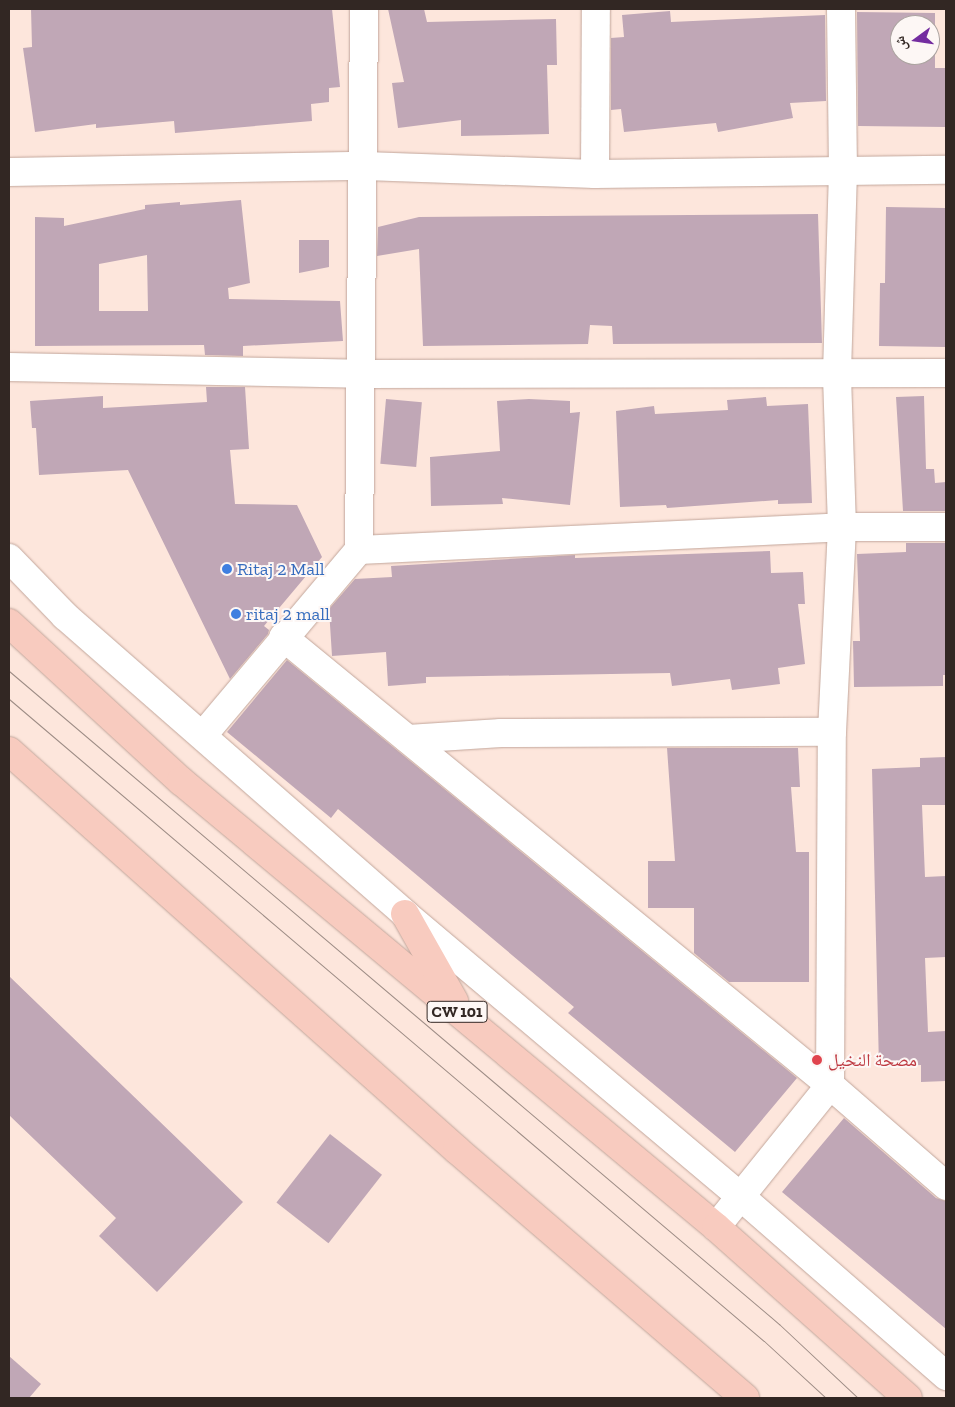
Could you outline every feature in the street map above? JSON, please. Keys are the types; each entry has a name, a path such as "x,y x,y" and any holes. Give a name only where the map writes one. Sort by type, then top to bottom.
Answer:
{"main road":[{"name":"CW 101","path":"9,623 181,781 716,1227 908,1398"},
{"path":"9,752 457,1150 745,1398"},
{"path":"405,914 462,1016"}],"street":[{"path":"204,735 283,637 359,550 360,374 365,166 364,9"},
{"path":"595,174 596,9"},
{"path":"716,1227 830,1085 832,732 842,527 837,373 842,172 841,9"},
{"path":"9,172 365,166 595,174 946,170"},
{"path":"9,367 360,374 946,373"},
{"path":"359,550 842,527 946,527"},
{"path":"9,558 65,616 204,735 405,914 740,1196 946,1376"},
{"path":"283,637 830,1085 946,1186"},
{"path":"408,739 501,733 832,732"}],"building":[{"path":"31,9 332,9 340,87 329,88 329,102 311,104 312,121 175,133 174,121 96,128 96,124 35,132 23,48 32,47"},
{"path":"388,9 424,9 427,22 556,19 557,65 547,65 549,134 461,136 461,120 398,128 392,83 404,82"},
{"path":"670,11 671,22 825,15 826,101 790,103 793,118 718,132 716,123 624,132 621,109 611,110 611,38 624,37 622,15"},
{"path":"857,12 935,13 935,15 890,15 890,65 935,65 935,68 946,68 946,127 858,126"},
{"path":"241,200 250,283 228,288 229,299 340,301 343,341 243,346 243,356 205,355 204,345 35,346 35,217 64,218 64,226 145,209 145,205 180,202 180,205","holes":["147,255 148,311 99,311 99,264"]},
{"path":"886,207 946,208 946,347 879,346 880,283 885,283"},
{"path":"818,214 822,343 613,344 612,326 590,325 588,344 423,346 419,249 377,256 378,227 419,217"},
{"path":"299,240 329,240 329,267 299,273"},
{"path":"206,387 245,387 249,449 230,450 235,504 297,505 322,557 264,626 269,630 268,634 230,679 128,470 39,475 36,428 32,428 30,401 103,396 103,408 207,402"},
{"path":"924,396 926,469 934,469 935,483 946,482 946,511 903,511 896,397"},
{"path":"766,397 767,406 808,404 812,503 778,504 778,500 667,508 666,505 620,507 616,411 654,406 655,414 728,410 727,400"},
{"path":"386,399 422,402 416,467 380,464"},
{"path":"529,399 570,401 570,413 580,412 570,505 502,498 503,504 431,506 430,457 500,451 497,401"},
{"path":"906,543 946,543 946,675 943,675 943,686 854,687 853,641 860,641 857,554 906,552"},
{"path":"770,551 771,573 803,572 805,604 798,604 805,664 778,668 780,684 732,690 730,679 672,686 670,673 426,677 426,683 388,686 386,652 332,656 329,609 355,579 392,577 391,566 575,555 575,558"},
{"path":"287,660 797,1078 735,1152 568,1013 574,1007 338,809 331,818 227,732"},
{"path":"667,748 798,748 800,787 791,787 796,852 809,852 809,982 729,982 694,953 694,908 648,908 648,861 675,861"},
{"path":"946,757 946,805 922,805 925,877 946,876 946,957 925,958 928,1032 946,1031 946,1081 921,1082 921,1065 879,1067 872,769 920,767 920,758"},
{"path":"9,976 243,1202 157,1292 99,1236 116,1218 9,1115"},
{"path":"844,1118 936,1198 946,1201 946,1329 782,1192"},
{"path":"330,1134 382,1175 328,1243 276,1203"},
{"path":"9,1356 41,1384 29,1398 9,1398"}],"tram line":[{"path":"9,671 779,1324 858,1398"},
{"path":"9,699 764,1341 826,1398"}],"place":[{"name":"Ritaj 2 Mall","path":"227,569"},
{"name":"ritaj 2 mall","path":"236,614"},
{"name":"مصحة النخيل","path":"817,1060"}]}
